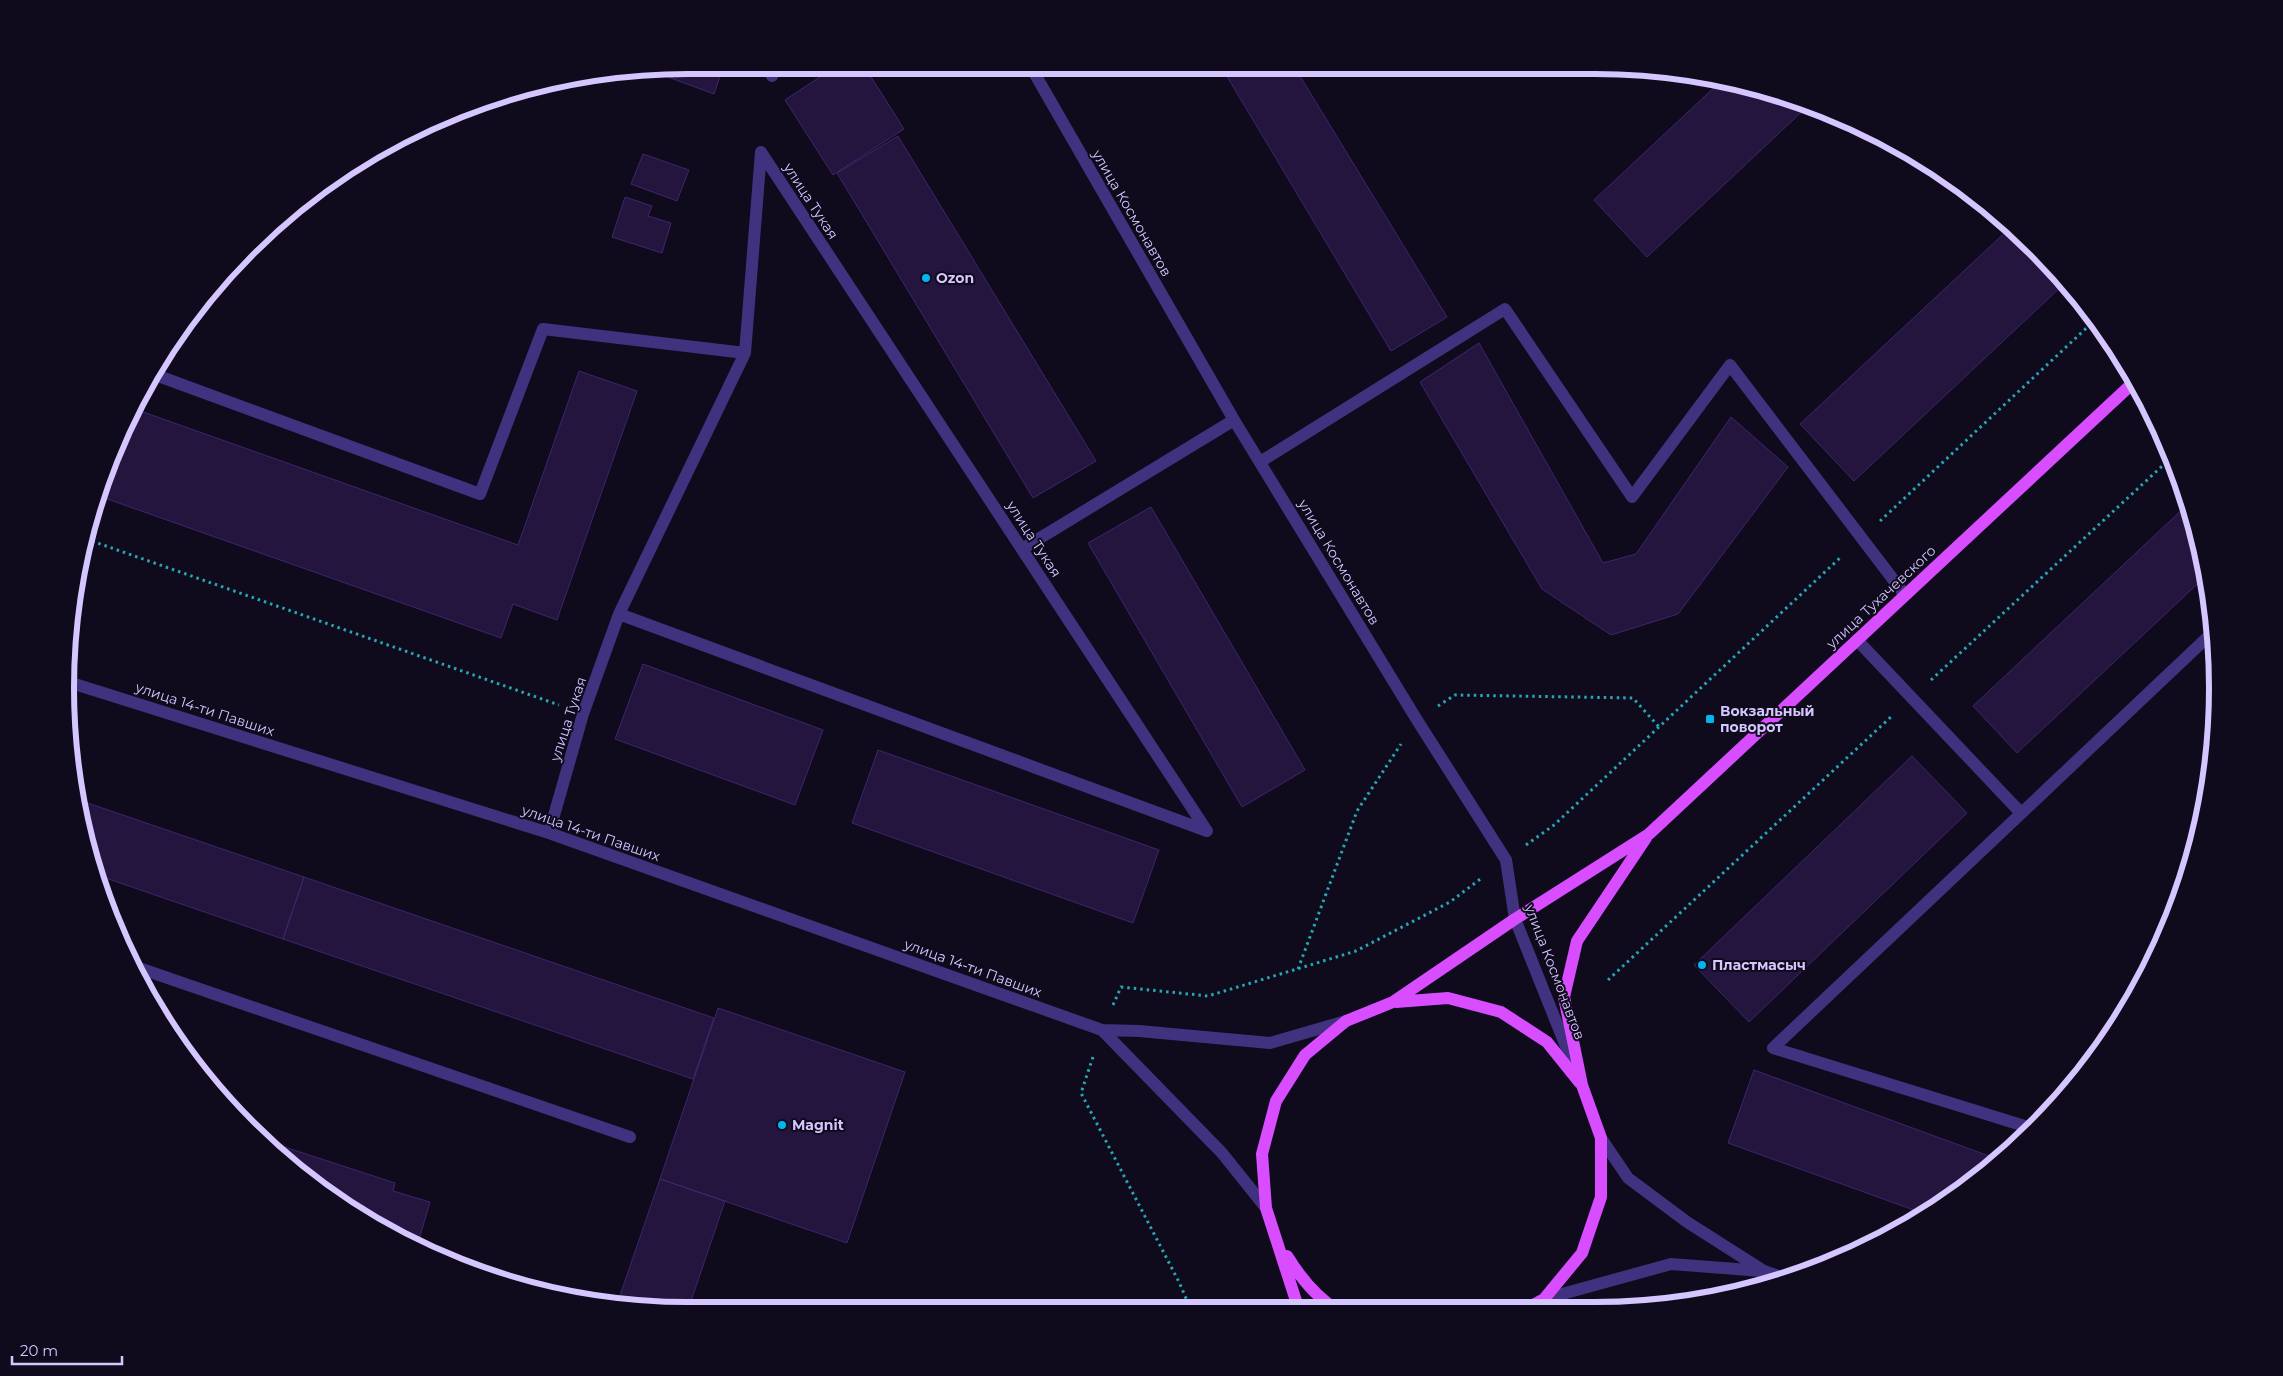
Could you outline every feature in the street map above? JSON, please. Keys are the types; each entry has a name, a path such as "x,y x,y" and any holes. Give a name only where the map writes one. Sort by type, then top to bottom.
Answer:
{"main road":[{"name":"улица Тухачевского","path":"1649,834 2130,386"},
{"path":"1297,1302 1266,1208 1262,1154 1276,1101 1305,1055 1346,1021 1394,1002 1516,919 1649,834"},
{"path":"1539,1302 1544,1299 1582,1253 1601,1197 1601,1138 1582,1085 1564,997 1577,941 1649,834"},
{"path":"1394,1002 1448,998 1501,1012 1547,1042 1582,1085"},
{"path":"1277,1239 1298,1274 1326,1302"}],"street":[{"name":"улица Космонавтов","path":"1035,74 1234,420 1417,720 1506,860 1516,919 1582,1085"},
{"name":"улица Тукая","path":"549,833 583,714 619,614 745,353 760,152 1207,831 619,614"},
{"path":"1260,462 1505,308 1632,497 1730,365 1905,595"},
{"path":"159,376 480,494 543,329 745,353"},
{"path":"1022,549 1234,420"},
{"path":"2025,1126 1773,1048 2207,637"},
{"path":"1857,640 2021,813"},
{"name":"улица 14-ти Павших","path":"74,684 549,833 1102,1030"},
{"path":"142,969 630,1137"},
{"path":"1102,1030 1140,1031 1270,1043 1346,1021"},
{"path":"1102,1030 1222,1153 1266,1208"},
{"path":"1601,1138 1628,1178 1687,1222 1764,1271 1775,1275"},
{"path":"1544,1299 1671,1264 1764,1271"},
{"path":"1761,1279 1764,1271"}],"path":[{"path":"1188,1302 1081,1093 1102,1030 1121,987 1208,996 1356,951 1450,902 1554,825 2090,325"},
{"path":"1608,980 2166,462"},
{"path":"92,541 583,714"}],"building":[{"path":"721,74 714,94 662,75"},
{"path":"824,74 869,74 904,129 833,175 785,100"},
{"path":"1226,74 1299,74 1447,317 1391,351"},
{"path":"1716,86 1754,95 1803,110 1647,257 1594,200"},
{"path":"898,136 1096,461 1033,498 837,173"},
{"path":"643,154 689,170 677,201 631,184"},
{"path":"625,197 652,206 648,216 671,223 662,253 612,237"},
{"path":"2006,232 2060,287 1854,481 1800,424"},
{"path":"1479,343 1603,563 1636,554 1731,417 1788,467 1678,614 1611,635 1542,589 1420,382"},
{"path":"579,371 637,391 557,620 513,604 501,638 104,498 140,411 518,545"},
{"path":"1151,507 1305,770 1242,807 1088,543"},
{"path":"2182,509 2199,582 2017,753 1973,706"},
{"path":"643,664 823,730 795,805 615,739"},
{"path":"878,750 1159,850 1133,923 852,823"},
{"path":"1912,756 1967,813 1749,1022 1694,965"},
{"path":"85,802 304,877 283,939 104,877"},
{"path":"304,877 714,1018 693,1079 283,939"},
{"path":"718,1008 905,1072 847,1243 660,1179"},
{"path":"1754,1070 1991,1157 1936,1199 1917,1211 1728,1143"},
{"path":"278,1145 395,1183 393,1191 430,1202 419,1240 347,1199"},
{"path":"660,1179 725,1201 691,1302 619,1298"}],"place":[{"name":"Ozon","path":"926,278"},
{"name":"Вокзальный поворот","path":"1710,719"},
{"name":"Пластмасыч","path":"1702,965"},
{"name":"Magnit","path":"782,1125"}]}
